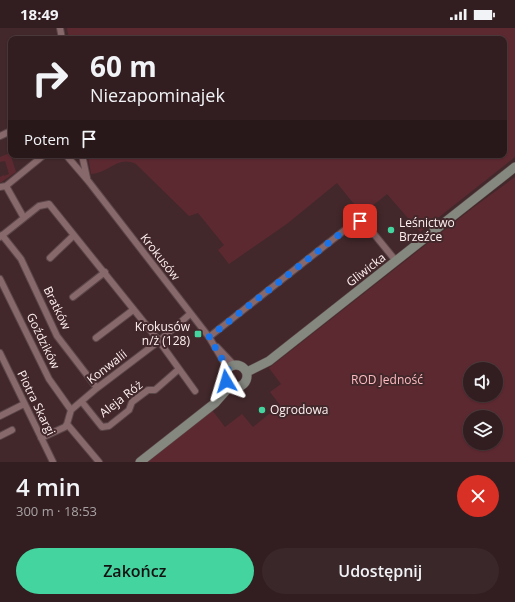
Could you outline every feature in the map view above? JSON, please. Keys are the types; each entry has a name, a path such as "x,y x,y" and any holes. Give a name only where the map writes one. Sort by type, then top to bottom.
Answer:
{"main road":[{"name":"Gliwicka","path":"247,372 269,361 515,167"},
{"path":"242,366 247,372 247,380 243,386 236,388 230,386 225,378 231,367 242,366"},
{"path":"140,462 215,403 230,386"}],"street":[{"path":"24,218 3,186 40,158"},
{"name":"Krokusów","path":"69,158 89,182 231,367"},
{"path":"83,158 89,182"},
{"path":"1,236 39,206 49,204 73,236 105,272 159,341 195,391"},
{"path":"209,337 355,222 360,221 365,223 396,261"},
{"name":"Bratków","path":"1,236 21,259 57,336 96,388"},
{"path":"50,258 73,236"},
{"path":"73,297 105,272"},
{"name":"Goździków","path":"0,279 49,379 71,410"},
{"path":"96,338 134,310"},
{"name":"Konwalii","path":"71,410 82,402 96,388 159,341 190,314"},
{"name":"Piotra Skargi","path":"0,354 53,462"},
{"name":"Aleja Róż","path":"82,402 102,427 109,426 128,410 132,402 148,390 155,390 179,369"},
{"path":"0,416 24,404"},
{"path":"41,438 64,427 67,424 71,410"},
{"path":"67,424 98,462"},
{"path":"0,436 12,430"}],"green space":[{"path":"67,28 515,28 515,157 420,232 387,194 362,214 337,183 288,223 229,264 218,250 224,245 198,213 189,216 136,164 130,162 119,163 103,171 91,174 88,158 507,158 507,36 68,36"},
{"path":"8,154 8,158 12,158 16,172 0,183 0,177 9,174 5,161 0,162 0,157"},
{"name":"ROD Jedność","path":"515,177 515,462 148,462 212,410 225,427 242,414 253,427 280,405 270,392 281,384 269,368 474,207"}],"place":[{"name":"Leśnictwo Brzeźce","path":"391,230"},
{"name":"Krokusów n/ż (128)","path":"198,334"},
{"name":"Ogrodowa","path":"262,410"}],"route":[{"path":"226,381 225,375 228,369 220,358 209,337 355,222 360,221"}]}
